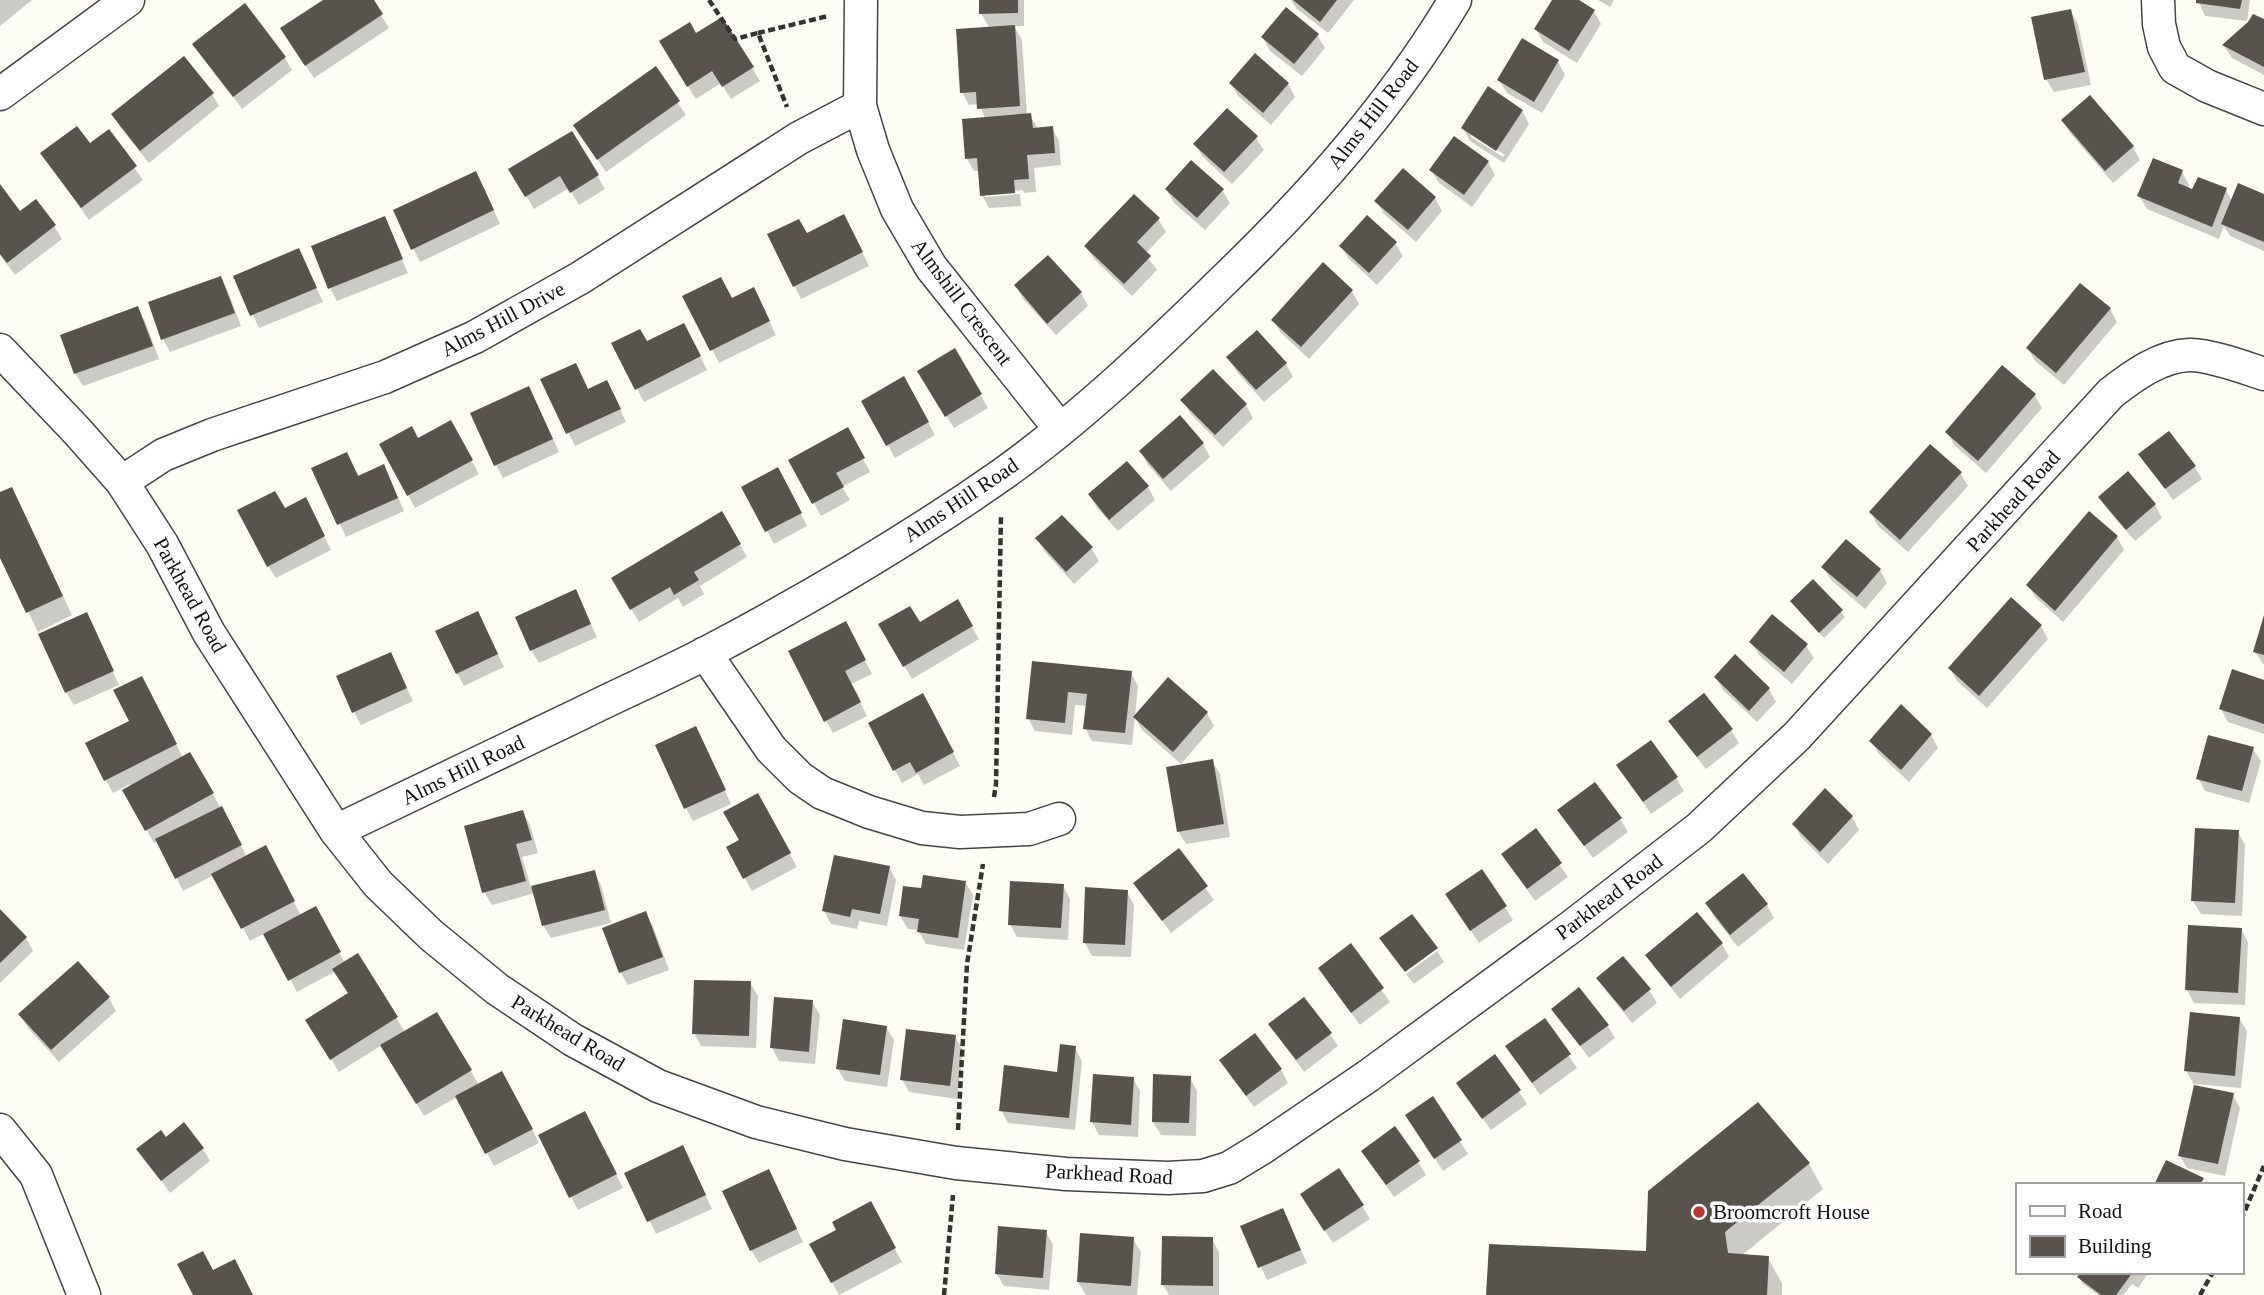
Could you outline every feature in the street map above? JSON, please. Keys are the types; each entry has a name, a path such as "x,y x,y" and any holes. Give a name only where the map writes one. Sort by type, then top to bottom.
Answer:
{"street":[{"path":"0,94 128,0"},
{"name":"Alms Hill Road","path":"336,831 705,653 817,592 1002,475 1060,429 1172,331 1276,230 1354,144 1433,37 1455,0"},
{"path":"2158,0 2164,47 2175,68 2207,86 2264,110"},
{"name":"Almshill Crescent","path":"860,4 860,106 873,150 897,209 931,267 1060,429"},
{"name":"Alms Hill Drive","path":"122,482 163,454 385,377 475,337 580,278 799,138 860,106"},
{"name":"Parkhead Road","path":"0,350 122,482 162,544 209,633 336,831 378,884 431,936 497,989 573,1040 659,1086 756,1122 845,1144 956,1163 1066,1174 1168,1178 1203,1176 1229,1168 1262,1148 1391,1059 1571,927 1699,828 1797,736 2111,393 2137,373 2159,363 2190,355 2264,374"},
{"path":"705,653 771,749 800,778 822,793 869,812 922,828 960,832 1029,829 1059,819"},
{"path":"0,1130 36,1175 84,1295"}],"path":[{"path":"709,0 735,39 860,4"},
{"path":"758,33 799,138"},
{"path":"944,1295 956,1163 967,964 996,784 1002,475"},
{"path":"2243,1215 2264,1166"},
{"path":"2200,1295 2212,1274"}],"building":[{"path":"323,0 374,0 383,14 305,66 280,28"},
{"path":"979,0 1018,0 1018,13 979,14"},
{"path":"1293,0 1337,0 1320,22"},
{"path":"1552,0 1579,0 1595,10 1569,51 1534,29"},
{"path":"2196,0 2242,0 2240,9 2196,3"},
{"path":"245,3 286,57 233,97 192,44"},
{"path":"1286,7 1319,34 1294,64 1261,37"},
{"path":"2071,9 2085,72 2044,80 2031,17"},
{"path":"2253,14 2264,19 2264,67 2222,45 2248,22"},
{"path":"722,17 754,67 722,87 712,71 687,87 659,41 690,22 696,33"},
{"path":"1015,25 1020,106 977,109 976,92 960,93 956,29"},
{"path":"1522,38 1559,60 1534,102 1497,80"},
{"path":"1255,53 1289,83 1263,113 1229,83"},
{"path":"184,56 214,93 140,151 111,114"},
{"path":"656,66 680,101 597,160 573,125"},
{"path":"1488,86 1523,110 1496,151 1461,128"},
{"path":"2090,95 2134,146 2105,171 2061,120"},
{"path":"1227,108 1258,136 1224,172 1193,144"},
{"path":"1031,113 1033,128 1053,126 1055,153 1027,155 1029,179 1014,180 1015,193 980,196 977,158 965,159 962,119"},
{"path":"77,126 90,143 109,129 137,166 81,208 40,153"},
{"path":"572,131 599,175 570,193 560,176 525,197 508,169"},
{"path":"1454,136 1489,161 1464,195 1429,170"},
{"path":"2153,158 2183,170 2178,183 2192,189 2198,177 2227,188 2212,227 2137,196"},
{"path":"1191,160 1224,189 1197,218 1165,189"},
{"path":"1403,168 1436,197 1408,230 1374,201"},
{"path":"476,171 494,210 411,250 393,210"},
{"path":"2238,183 2264,194 2264,242 2221,224"},
{"path":"0,184 20,211 36,199 56,225 7,263 0,254"},
{"path":"1134,194 1160,218 1137,242 1151,256 1124,284 1084,246"},
{"path":"844,214 863,252 793,287 767,234 799,219 807,233"},
{"path":"1367,215 1397,242 1369,273 1339,246"},
{"path":"385,216 403,259 328,289 311,246"},
{"path":"299,248 317,288 250,316 233,276"},
{"path":"1048,255 1082,292 1047,324 1014,285"},
{"path":"1323,262 1353,290 1301,347 1271,320"},
{"path":"221,276 235,313 161,340 148,302"},
{"path":"721,277 732,298 754,287 770,321 710,351 682,296"},
{"path":"2080,283 2111,308 2056,373 2026,348"},
{"path":"138,306 153,346 74,374 60,335"},
{"path":"684,323 701,356 635,390 611,343 640,329 647,341"},
{"path":"1257,330 1287,363 1256,390 1226,357"},
{"path":"955,348 982,394 945,417 917,371"},
{"path":"576,363 588,389 607,380 621,409 566,434 540,379"},
{"path":"2002,365 2036,394 1978,461 1945,432"},
{"path":"1213,369 1247,404 1215,435 1180,400"},
{"path":"904,376 929,422 886,446 861,401"},
{"path":"529,386 553,439 494,466 470,413"},
{"path":"1180,415 1204,443 1163,479 1139,451"},
{"path":"451,420 473,460 407,496 379,444 412,426 418,438"},
{"path":"848,427 865,458 836,473 844,487 812,504 788,460"},
{"path":"2169,431 2196,466 2165,489 2138,454"},
{"path":"1930,444 1962,472 1900,540 1869,512"},
{"path":"347,452 358,476 384,464 398,498 337,525 311,468"},
{"path":"1127,461 1149,486 1109,520 1088,494"},
{"path":"778,467 802,513 765,532 741,487"},
{"path":"2128,471 2156,504 2126,530 2098,497"},
{"path":"12,487 63,596 26,613 0,558 0,492"},
{"path":"275,491 285,508 306,497 325,536 267,567 237,510"},
{"path":"722,511 741,544 694,572 699,580 674,595 670,587 630,610 611,578"},
{"path":"2089,511 2118,536 2055,611 2026,585"},
{"path":"1062,515 1093,547 1066,572 1035,538"},
{"path":"1846,539 1881,569 1857,597 1821,567"},
{"path":"1813,579 1843,610 1819,633 1790,601"},
{"path":"576,589 591,624 530,651 515,617"},
{"path":"2011,597 2042,625 1979,696 1948,668"},
{"path":"958,599 973,626 903,667 878,624 910,606 920,622"},
{"path":"478,611 498,654 456,674 435,631"},
{"path":"87,612 114,671 65,693 38,634"},
{"path":"1772,614 1808,644 1784,672 1749,642"},
{"path":"2264,615 2264,655 2253,652"},
{"path":"846,621 866,660 845,671 861,702 824,722 788,651"},
{"path":"391,652 407,688 352,713 336,676"},
{"path":"1735,654 1770,688 1749,711 1714,677"},
{"path":"1032,661 1132,671 1125,733 1083,729 1087,694 1068,692 1065,723 1026,719"},
{"path":"2232,669 2264,680 2264,724 2219,709"},
{"path":"142,676 177,744 104,781 85,743 129,721 113,690"},
{"path":"1168,677 1208,712 1173,752 1133,717"},
{"path":"923,693 954,752 916,773 910,762 893,771 868,723"},
{"path":"1704,693 1733,729 1697,757 1668,721"},
{"path":"1901,704 1932,734 1901,770 1869,741"},
{"path":"696,726 726,790 684,809 655,745"},
{"path":"2208,735 2254,747 2242,791 2196,779"},
{"path":"1651,740 1678,777 1643,802 1616,765"},
{"path":"190,752 214,793 145,831 122,790"},
{"path":"1213,759 1224,824 1177,832 1166,767"},
{"path":"1595,782 1622,818 1584,846 1557,810"},
{"path":"1825,788 1853,816 1820,852 1792,824"},
{"path":"758,793 791,853 743,879 726,847 739,840 723,812"},
{"path":"222,806 242,845 175,879 155,839"},
{"path":"523,810 532,840 516,844 526,881 482,893 464,826"},
{"path":"1536,828 1562,863 1527,889 1501,854"},
{"path":"2195,828 2239,830 2235,903 2191,901"},
{"path":"266,845 295,901 241,929 211,874"},
{"path":"1179,848 1208,886 1162,921 1133,883"},
{"path":"834,855 890,866 880,914 852,909 850,917 822,911"},
{"path":"1482,869 1507,906 1470,931 1445,894"},
{"path":"595,870 605,910 542,926 531,886"},
{"path":"1743,873 1768,904 1730,935 1705,903"},
{"path":"923,875 966,881 958,938 917,932 919,919 899,916 903,886 921,888"},
{"path":"1010,881 1064,884 1061,928 1008,925"},
{"path":"1085,887 1128,890 1125,945 1083,943"},
{"path":"316,906 341,952 288,981 263,934"},
{"path":"0,909 27,937 0,963"},
{"path":"646,911 663,957 619,973 602,928"},
{"path":"1697,912 1723,943 1671,987 1645,955"},
{"path":"1412,914 1438,948 1405,972 1379,938"},
{"path":"2188,925 2242,928 2238,993 2185,990"},
{"path":"1351,943 1384,988 1351,1013 1318,968"},
{"path":"358,953 398,1017 330,1060 305,1020 348,993 332,969"},
{"path":"1623,956 1651,989 1624,1011 1596,978"},
{"path":"78,961 110,997 51,1050 18,1014"},
{"path":"694,980 751,981 749,1036 692,1034"},
{"path":"1579,987 1609,1025 1580,1046 1551,1009"},
{"path":"774,997 813,1000 809,1052 770,1048"},
{"path":"1304,997 1332,1033 1296,1060 1268,1024"},
{"path":"437,1012 472,1070 416,1104 380,1045"},
{"path":"2190,1012 2240,1017 2235,1076 2184,1071"},
{"path":"1545,1018 1571,1054 1532,1083 1505,1046"},
{"path":"843,1019 887,1026 880,1075 836,1069"},
{"path":"906,1029 956,1035 950,1086 900,1080"},
{"path":"1255,1033 1282,1069 1246,1096 1219,1060"},
{"path":"1060,1044 1076,1046 1069,1118 999,1111 1004,1065 1057,1072"},
{"path":"1495,1054 1521,1090 1482,1119 1456,1083"},
{"path":"502,1071 533,1129 485,1154 455,1096"},
{"path":"1093,1074 1134,1077 1131,1125 1090,1122"},
{"path":"1153,1074 1191,1076 1189,1123 1152,1122"},
{"path":"2194,1085 2234,1093 2218,1164 2178,1156"},
{"path":"1433,1096 1462,1140 1434,1159 1405,1115"},
{"name":"Broomcroft House","path":"1758,1102 1810,1163 1725,1232 1728,1253 1769,1256 1767,1295 1486,1295 1489,1244 1646,1251 1648,1191"},
{"path":"585,1111 617,1174 569,1198 538,1135"},
{"path":"184,1122 204,1148 161,1181 136,1149 161,1130 166,1137"},
{"path":"1395,1126 1420,1161 1386,1185 1361,1151"},
{"path":"683,1145 706,1195 647,1222 624,1173"},
{"path":"2166,1160 2204,1178 2201,1183 2155,1183"},
{"path":"1339,1168 1364,1205 1324,1231 1300,1194"},
{"path":"769,1169 797,1229 750,1251 722,1191"},
{"path":"871,1201 896,1248 831,1283 809,1244 836,1230 832,1222"},
{"path":"1283,1208 1301,1250 1258,1268 1240,1226"},
{"path":"998,1226 1047,1230 1043,1278 995,1274"},
{"path":"1080,1233 1134,1237 1131,1286 1077,1282"},
{"path":"1162,1236 1213,1237 1213,1286 1161,1285"},
{"path":"203,1251 213,1270 235,1259 253,1295 193,1295 177,1264"},
{"path":"2079,1274 2132,1274 2116,1295 2101,1295 2077,1277"}],"place":[{"name":"Broomcroft House","path":"1699,1212"}]}
